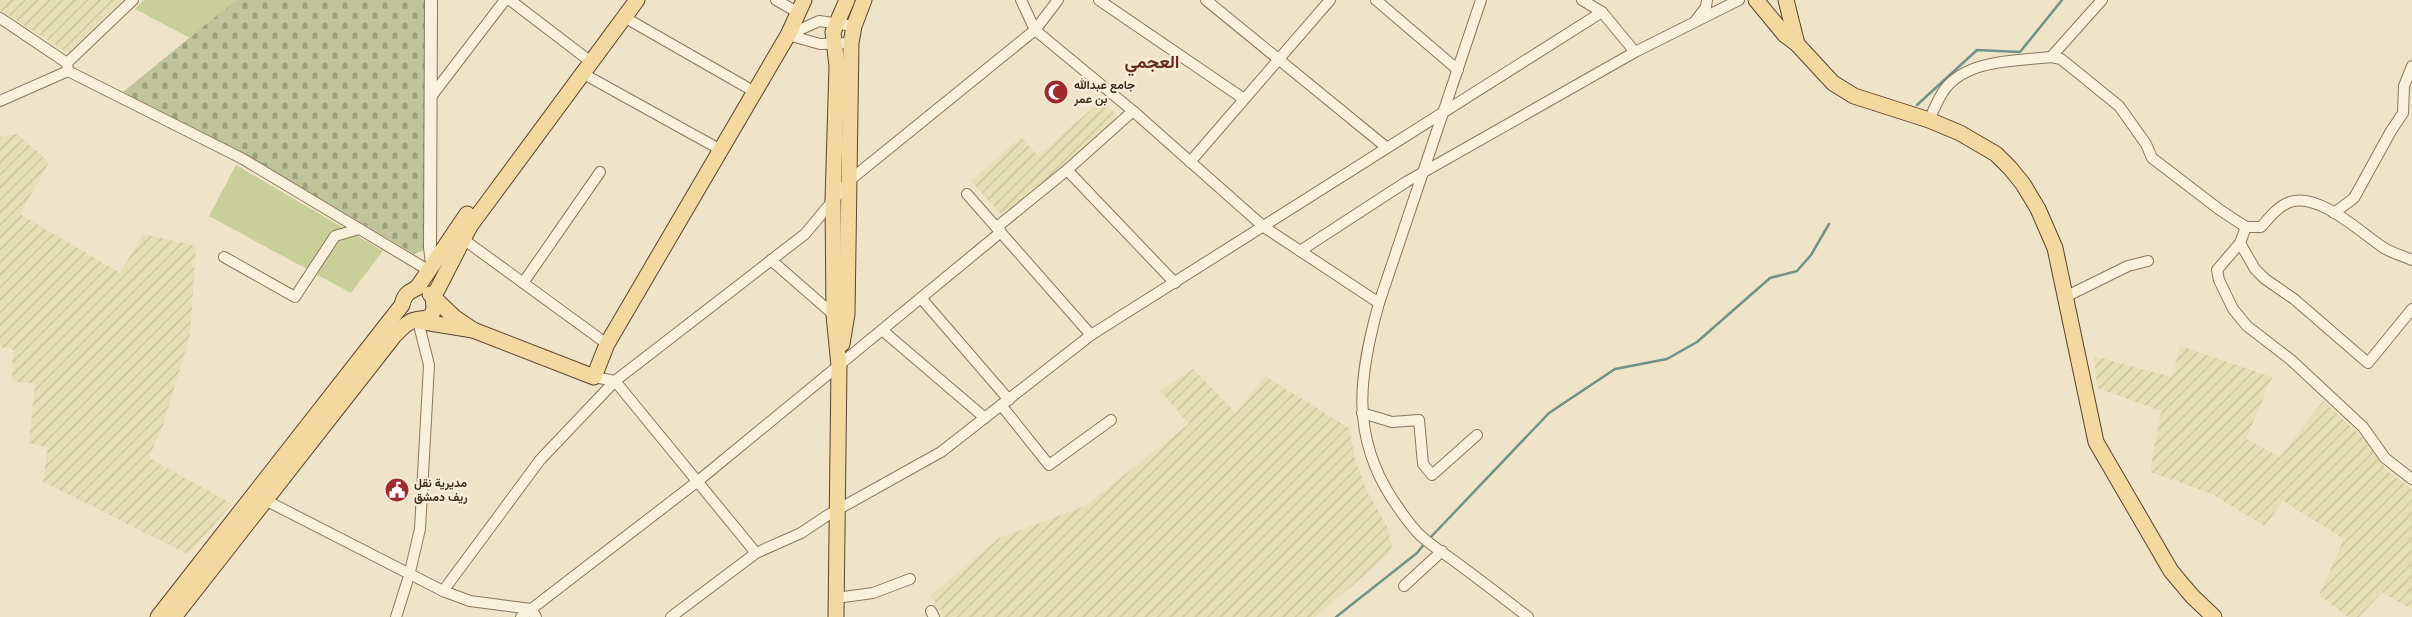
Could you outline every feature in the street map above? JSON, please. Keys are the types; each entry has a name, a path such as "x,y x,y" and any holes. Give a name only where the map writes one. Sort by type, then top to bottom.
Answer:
{"main road":[{"path":"174,617 267,501 394,336 415,320 426,319 431,314 434,306 433,298 470,226 586,64 626,0"},
{"path":"158,617 402,305 404,298 409,292 417,288 430,267 637,0"},
{"path":"836,617 839,366 834,315 833,200 837,66 833,32 847,0"},
{"path":"839,366 846,314 850,180 851,43 854,26 864,0"},
{"path":"1756,0 1785,35 1797,44 1833,83 1854,96 1929,120 1979,143 2010,168 2038,209 2055,248 2096,442 2171,571 2192,596 2214,617"},
{"path":"1786,0 1797,44"},
{"path":"402,305 404,314 415,320 473,330 594,377 607,344 788,35 801,6"},
{"path":"417,288 424,290 473,330"}],"street":[{"path":"0,101 68,67 133,0"},
{"path":"0,18 68,67 243,159 359,229 430,267 431,0"},
{"path":"430,98 505,0"},
{"path":"510,0 586,64 721,150"},
{"path":"776,0 801,6"},
{"path":"1021,0 1035,30 1133,111 1264,227 1379,303"},
{"path":"443,592 540,460 615,380 805,234 850,180 1035,30 1058,0"},
{"path":"1099,0 1244,99"},
{"path":"1206,0 1386,147"},
{"path":"1190,162 1330,0"},
{"path":"1376,0 1458,70"},
{"path":"1481,0 1379,303 1370,336 1363,378 1362,413 1369,452 1382,482 1421,536 1528,617"},
{"path":"1582,0 1602,12 1635,52"},
{"path":"1692,25 1706,8 1708,0"},
{"path":"1300,251 1424,172 1635,52 1739,0"},
{"path":"2051,57 2102,0"},
{"path":"671,617 756,552 801,533 941,452 1091,335 1264,227 1445,109 1602,12"},
{"path":"624,17 755,92"},
{"path":"788,35 819,21 854,26"},
{"path":"788,35 820,44 851,43"},
{"path":"1929,120 1945,89 1971,68 2051,57 2061,59 2077,70 2119,106 2146,144 2152,158 2246,227 2261,228 2276,211 2290,202 2313,202 2351,222 2385,249 2412,260"},
{"path":"2334,213 2354,198 2390,131 2403,113 2404,86 2412,66"},
{"path":"521,617 533,613 839,366 921,298 1133,111"},
{"path":"1067,170 1174,283"},
{"path":"523,283 600,172"},
{"path":"967,194 1091,335"},
{"path":"2246,227 2240,243 2217,270 2218,280 2232,309 2247,326 2290,359 2363,427 2385,458 2412,479"},
{"path":"224,257 295,297 335,236 359,229"},
{"path":"463,239 607,344"},
{"path":"2240,243 2255,269 2294,299 2368,363 2412,309"},
{"path":"771,260 834,315"},
{"path":"2065,297 2128,266 2148,261"},
{"path":"921,298 1005,403 1050,465 1111,420"},
{"path":"396,617 409,576 420,529 429,365 415,320"},
{"path":"882,330 985,418"},
{"path":"594,377 615,380 756,552"},
{"path":"1362,413 1392,422 1420,420 1423,464 1432,476 1477,435"},
{"path":"267,501 443,592 470,601 533,613"},
{"path":"1404,586 1442,552"},
{"path":"836,598 873,593 910,579"}],"shaded area":[{"path":"0,0 123,0 68,53 0,10"},
{"path":"1102,100 1118,117 1004,218 971,181 1021,137 1038,156"},
{"path":"17,134 49,162 20,214 120,273 143,234 196,246 190,335 163,425 149,458 232,504 188,554 43,482 48,447 29,443 35,384 12,381 13,349 0,347 0,137"},
{"path":"2180,346 2272,377 2246,439 2280,457 2323,401 2361,436 2387,471 2412,489 2412,609 2382,592 2359,617 2348,617 2319,595 2344,539 2283,501 2265,526 2212,494 2150,472 2161,411 2097,388 2094,356 2172,377"},
{"path":"1193,369 1236,413 1265,376 1349,428 1355,459 1367,492 1387,526 1393,551 1315,617 943,617 931,595 999,538 1085,506 1189,424 1160,391"}],"green space":[{"path":"144,0 236,0 190,38 135,9"},
{"path":"236,0 425,0 425,250 414,254 249,156 123,92"},
{"path":"236,165 383,251 351,293 209,216"}],"waterway":[{"path":"1917,105 1977,50 2020,52 2062,0"},
{"path":"1429,539 1549,413 1615,369 1667,359 1697,342 1770,278 1797,271 1811,255 1829,224"},
{"path":"1336,617 1417,553 1425,543"}],"place":[{"name":"جامع عبدالله بن عمر","path":"1056,92"},
{"name":"مديرية نقل ريف دمشق","path":"397,490"}],"district":[{"name":"العجمي","path":"1152,61"}]}
